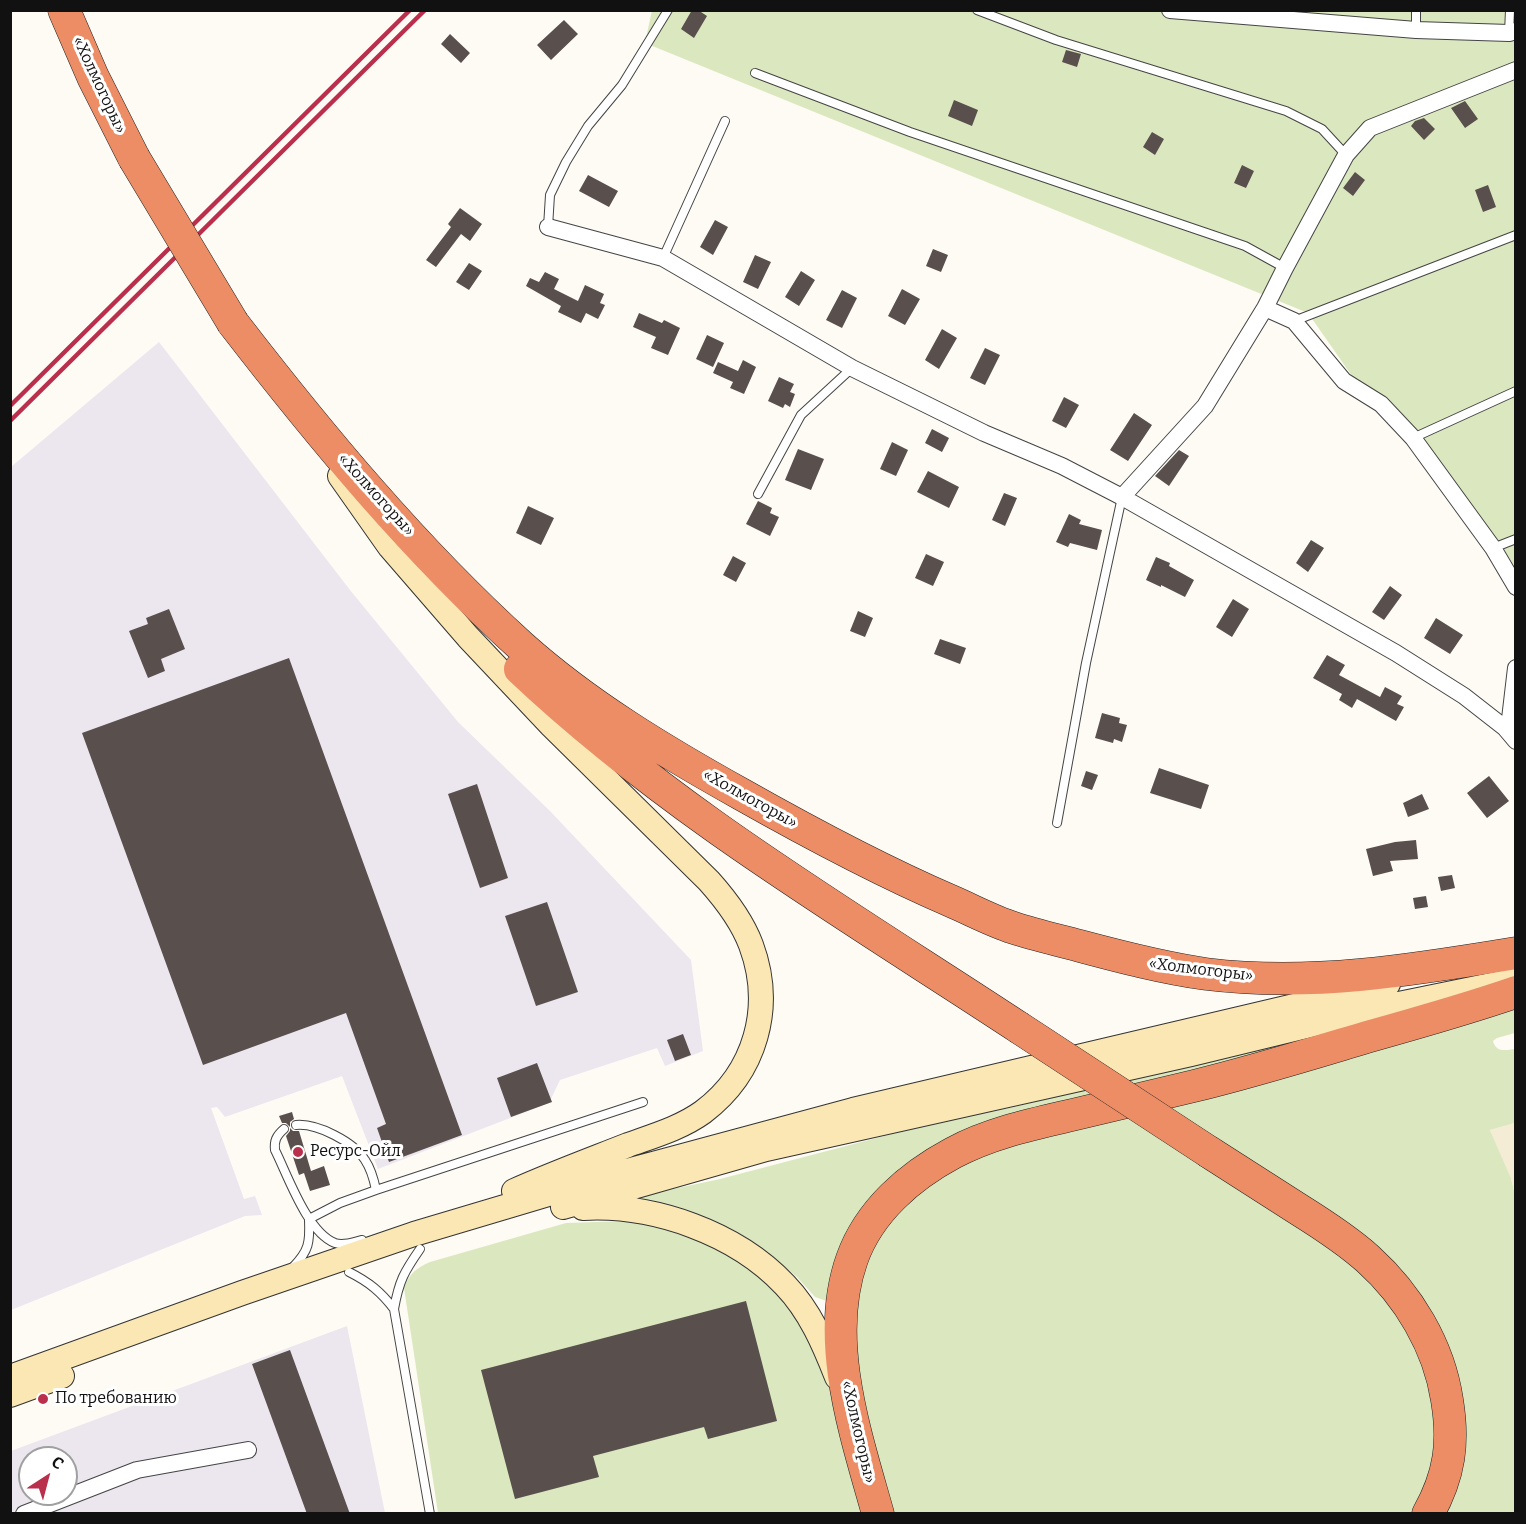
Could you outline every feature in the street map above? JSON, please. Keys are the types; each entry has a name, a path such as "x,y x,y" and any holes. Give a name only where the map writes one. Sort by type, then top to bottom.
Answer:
{"highway":[{"name":"«Холмогоры»","path":"64,10 93,77 134,158 232,323 287,404 330,461 395,539 462,611 558,705 603,743 722,832 1335,1233 1369,1259 1415,1315 1432,1348 1445,1386 1450,1420 1450,1457 1443,1484 1428,1514"},
{"name":"«Холмогоры»","path":"232,323 306,417 388,510 461,587 538,660 598,707 697,769 811,834 921,888 1012,927 1149,964 1208,974 1265,978 1327,978 1403,971 1515,953"},
{"name":"«Холмогоры»","path":"878,1514 845,1384 841,1331 844,1287 853,1257 867,1230 882,1208 903,1186 955,1152 1029,1125 1201,1084 1452,1014 1515,992"}],"main road":[{"path":"330,461 390,547 468,638 552,726 709,881 732,910 752,946 760,985 761,1015 754,1044 734,1081 703,1112 663,1132 556,1172 500,1197 479,1214"},
{"path":"10,1377 256,1288 479,1214 612,1175 832,1115 1515,953"},
{"path":"10,1395 184,1330 420,1249 766,1149 1191,1054 1384,1007 1515,980"},
{"path":"554,1209 601,1207 665,1218 720,1238 754,1258 785,1285 812,1322 825,1346 858,1440"}],"street":[{"path":"1170,10 1311,16 1416,30 1512,32"},
{"path":"1122,497 1205,406 1265,308 1284,268 1346,155 1370,128 1515,70"},
{"path":"548,227 663,258 852,368 984,433 1062,466 1122,497 1396,653 1464,696 1510,734"},
{"path":"1265,308 1294,321 1344,381 1381,404 1413,438 1493,548 1515,587"},
{"path":"1510,734 1515,668"},
{"path":"24,1514 137,1470 248,1450"}],"lane":[{"path":"548,227 550,195 566,162 588,126 622,85 668,10"},
{"path":"976,10 1056,40 1286,111 1322,129 1346,155"},
{"path":"1416,10 1416,30"},
{"path":"1510,10 1512,32"},
{"path":"755,73 910,132 1245,246 1284,268"},
{"path":"663,258 724,121"},
{"path":"1294,321 1515,235"},
{"path":"758,494 801,415 852,368"},
{"path":"1413,438 1515,392"},
{"path":"1057,824 1086,663 1122,497"},
{"path":"1493,548 1515,538"},
{"path":"309,1219 340,1203 376,1190 643,1101"},
{"path":"296,1125 304,1124 328,1131 351,1146 365,1158 376,1190"},
{"path":"284,1129 277,1135 274,1142 275,1150 309,1219 335,1243 346,1244 376,1236"},
{"path":"256,1288 287,1274 304,1256 310,1238 309,1219"},
{"path":"396,1230 416,1224 442,1226"},
{"path":"420,1249 398,1285 394,1309 430,1514"},
{"path":"350,1272 383,1294 394,1309"}],"shaded area":[{"path":"159,342 350,590 458,722 550,811 691,960 703,1051 665,1066 657,1048 560,1080 549,1103 378,1169 342,1076 225,1117 217,1107 211,1108 244,1199 255,1196 262,1215 245,1216 11,1310 11,467"},
{"path":"1515,1123 1515,1195 1511,1178 1490,1130"},
{"path":"347,1326 385,1513 11,1514 11,1451 18,1448 18,1506 78,1506 78,1446 24,1446"}],"green space":[{"path":"652,10 1515,11 1515,567 1420,434 1387,397 1352,376 1308,313 645,43"},
{"path":"1515,1008 1515,1033 1493,1041 1499,1049 1515,1049 1515,1123 1490,1130 1511,1178 1515,1195 1515,1513 1443,1513 1458,1382 1360,1269 1404,1321 1434,1389 1437,1459 1413,1513 891,1514 858,1386 856,1304 867,1258 880,1234 914,1197 939,1178 986,1154 1037,1136"},
{"path":"1413,1010 951,1140 827,1301 815,1297 797,1277 773,1258 626,1199 720,1179 930,1124 1014,1107"},
{"path":"627,1221 671,1228 741,1259 792,1308 830,1382 866,1513 438,1513 404,1288 408,1279 417,1269 430,1262 566,1223"}],"building":[{"path":"692,10 698,10 707,16 694,38 681,29"},
{"path":"564,20 578,34 551,60 537,45"},
{"path":"450,34 470,53 461,63 441,44"},
{"path":"1066,50 1081,54 1077,67 1062,62"},
{"path":"954,100 978,110 972,126 948,116"},
{"path":"1465,101 1478,119 1465,128 1451,108"},
{"path":"1424,118 1435,129 1424,140 1411,126 1415,121"},
{"path":"1152,132 1164,139 1155,155 1143,147"},
{"path":"1242,165 1254,171 1246,188 1234,183"},
{"path":"1355,172 1365,180 1353,196 1343,188"},
{"path":"588,175 618,191 609,207 579,191"},
{"path":"1488,185 1496,207 1483,212 1475,190"},
{"path":"460,208 482,224 470,241 461,234 436,267 426,260 451,227 448,224"},
{"path":"715,220 728,227 713,255 700,247"},
{"path":"933,249 948,255 941,272 926,266"},
{"path":"755,255 771,262 758,289 743,282"},
{"path":"469,263 482,271 469,290 456,282"},
{"path":"801,271 815,280 799,306 785,297"},
{"path":"545,272 559,279 554,289 578,301 585,285 604,294 600,303 605,305 598,319 586,313 581,323 558,312 561,306 526,286 530,278 539,282"},
{"path":"902,289 920,299 905,325 888,316"},
{"path":"842,290 857,298 842,328 826,320"},
{"path":"639,313 662,323 664,320 680,328 668,355 651,348 656,337 633,327"},
{"path":"942,329 957,338 939,369 925,360"},
{"path":"707,335 724,343 713,367 696,359"},
{"path":"985,348 1000,355 985,385 970,378"},
{"path":"743,360 756,367 744,394 730,388 733,382 713,373 718,362 738,371"},
{"path":"779,377 794,384 790,392 795,394 790,407 785,404 783,408 768,401"},
{"path":"1064,397 1079,405 1066,428 1052,421"},
{"path":"1134,413 1152,425 1128,461 1110,450"},
{"path":"932,429 949,438 942,452 925,443"},
{"path":"892,442 908,450 896,476 880,469"},
{"path":"798,449 824,459 811,490 785,480"},
{"path":"1179,450 1189,456 1169,486 1155,476"},
{"path":"928,471 959,487 949,508 917,492"},
{"path":"1004,493 1017,498 1005,526 992,520"},
{"path":"758,501 772,508 770,513 779,517 770,536 746,524"},
{"path":"528,506 554,518 541,545 516,533"},
{"path":"1069,514 1081,520 1079,524 1102,530 1097,550 1070,543 1068,547 1056,542"},
{"path":"1311,540 1324,548 1308,572 1296,563"},
{"path":"926,554 944,562 933,586 915,578"},
{"path":"733,556 746,563 736,582 723,575"},
{"path":"1156,557 1170,563 1169,566 1194,580 1185,597 1146,580"},
{"path":"1390,586 1402,595 1384,620 1372,612"},
{"path":"1233,599 1249,609 1232,637 1216,627"},
{"path":"169,609 185,649 161,659 165,671 148,678 129,631 148,624 146,618"},
{"path":"858,611 873,618 865,637 850,631"},
{"path":"1436,618 1463,635 1450,654 1424,638"},
{"path":"940,639 966,648 960,664 934,654"},
{"path":"1327,655 1345,665 1339,675 1380,697 1385,687 1402,696 1397,704 1404,707 1396,721 1357,699 1352,708 1339,700 1342,694 1313,678"},
{"path":"289,658 462,1135 389,1162 377,1128 386,1124 346,1013 203,1065 82,733"},
{"path":"1102,713 1120,718 1119,723 1127,725 1122,742 1114,739 1113,743 1095,738"},
{"path":"1159,768 1209,785 1201,809 1150,793"},
{"path":"1086,771 1098,775 1092,790 1081,786"},
{"path":"1489,776 1509,801 1487,818 1467,793"},
{"path":"477,784 508,878 480,888 448,794"},
{"path":"1422,794 1429,809 1408,817 1403,803"},
{"path":"1416,840 1418,859 1390,861 1393,871 1373,876 1366,849"},
{"path":"1452,875 1455,888 1441,891 1438,877"},
{"path":"1426,896 1428,907 1415,909 1413,898"},
{"path":"547,902 578,992 536,1006 505,916"},
{"path":"683,1034 691,1055 675,1061 667,1040"},
{"path":"537,1063 552,1102 511,1117 497,1078"},
{"path":"292,1112 294,1119 290,1122 290,1127 282,1123 279,1116"},
{"path":"290,1128 293,1131 299,1131 311,1171 324,1166 330,1185 310,1191 304,1173 299,1175 286,1136"},
{"path":"746,1301 777,1421 708,1439 704,1427 593,1456 599,1477 515,1499 481,1370"},
{"path":"290,1350 350,1514 307,1514 252,1364"}],"railway":[{"path":"10,406 410,10"},
{"path":"10,421 425,10"}],"place":[{"name":"Ресурс-Ойл","path":"298,1152"},
{"name":"По требованию","path":"43,1399"}]}
